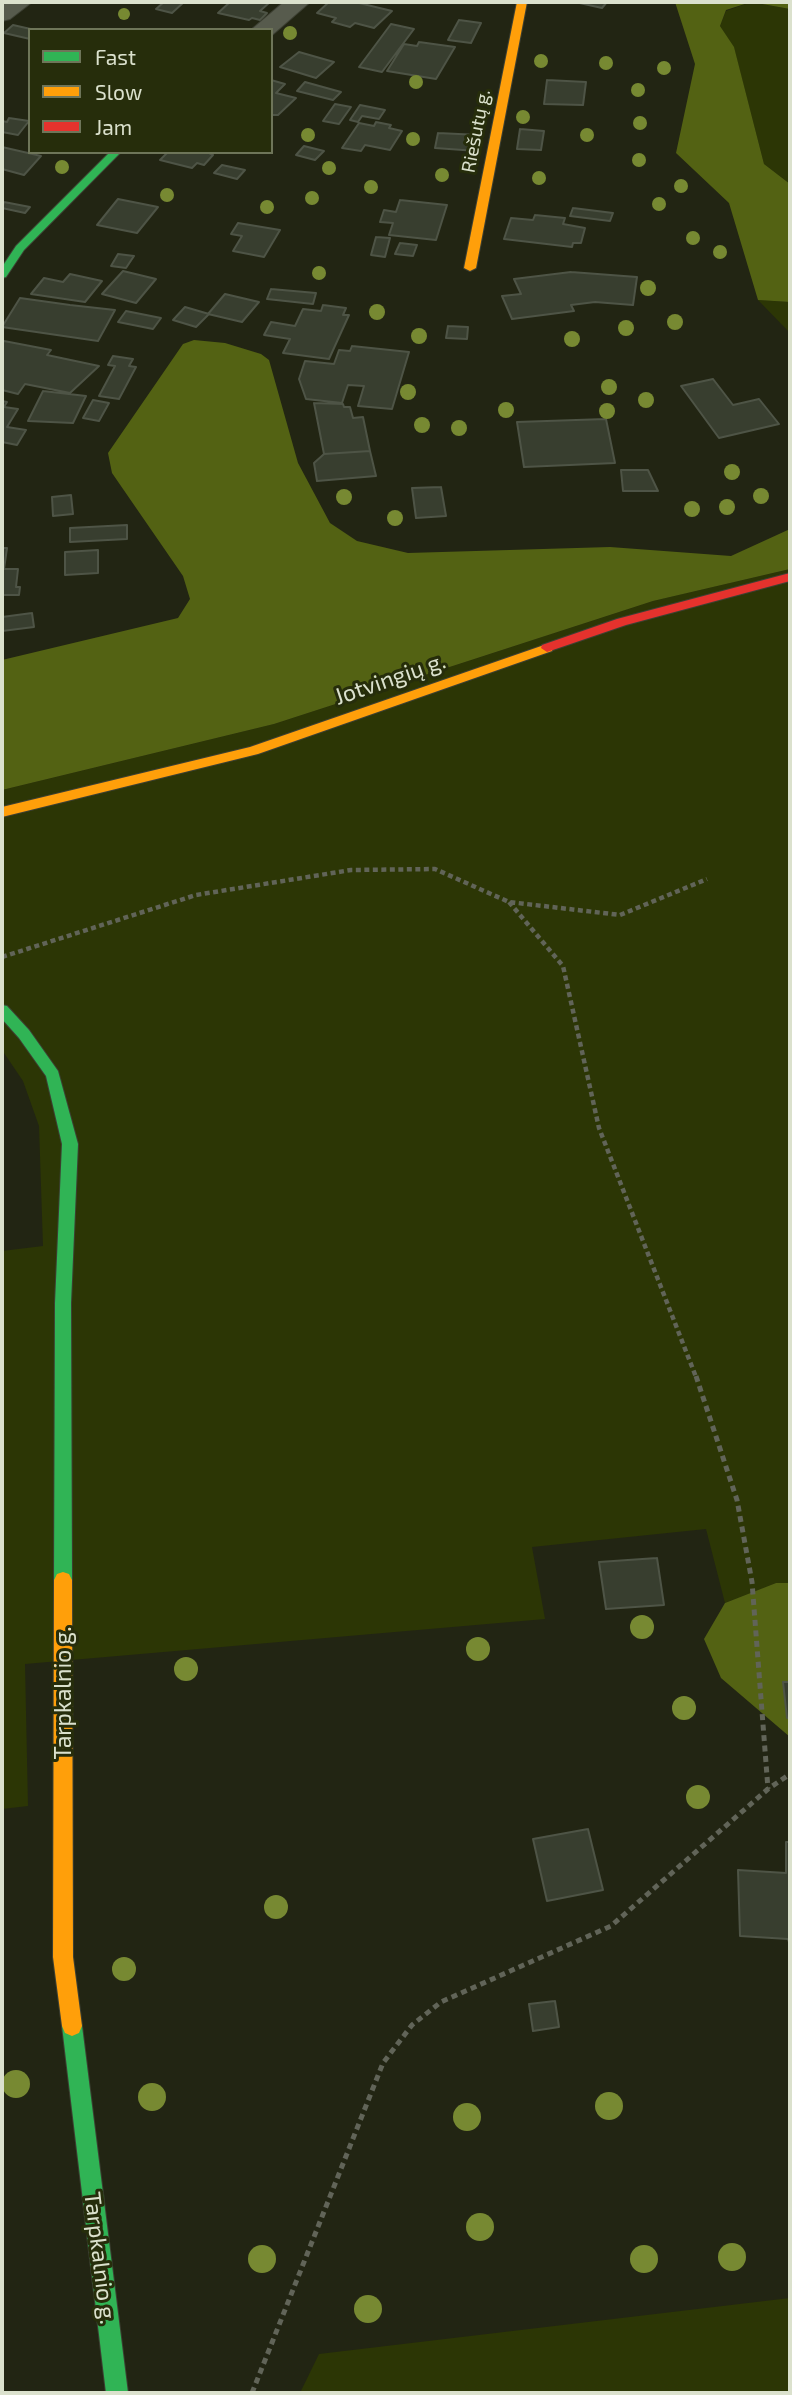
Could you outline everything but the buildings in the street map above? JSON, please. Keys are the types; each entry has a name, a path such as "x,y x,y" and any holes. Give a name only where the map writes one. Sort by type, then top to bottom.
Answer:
{"street":[{"path":"2,14 20,2"},
{"path":"266,28 298,2"},
{"name":"Riešutų g.","path":"470,268 522,2"},
{"path":"2,275 20,248 114,154"},
{"name":"Jotvingių g.","path":"2,812 253,751 622,622 790,577"},
{"name":"Tarpkalnio g.","path":"2,1010 24,1034 53,1075 70,1144 63,1303 63,1957 117,2393"}],"path":[{"path":"2,957 196,895 351,870 435,869 509,902 620,915 707,879"},
{"path":"509,902 563,966 599,1128 686,1346 737,1500 752,1582 768,1789"},
{"path":"252,2393 383,2063 412,2025 441,2002 611,1926 768,1789 790,1774"}],"green space":[{"path":"675,2 751,2 726,10 720,26 734,47 764,164 790,184 790,302 758,300 729,203 676,153 695,64"},
{"path":"751,2 790,9 790,184 764,164 734,48 720,26 726,11"},
{"path":"751,2 790,2 790,9"},
{"path":"758,300 790,302 790,333"},
{"path":"194,340 225,343 261,354 269,360 298,463 330,523 357,541 408,553 610,547 731,556 790,529 790,569 653,601 274,724 2,790 2,660 178,618 190,599 183,576 112,473 108,453 183,344"},
{"path":"790,569 790,1583 776,1583 725,1603 706,1529 532,1547 545,1619 25,1664 28,1806 2,1809 2,1251 43,1246 39,1126 23,1081 2,1050 2,790 274,724 653,601"},
{"path":"776,1583 790,1583 790,1737 721,1678 704,1639 725,1603"},
{"path":"790,2298 790,2393 300,2393 319,2354"}],"traffic: fast":[{"path":"2,275 20,248 114,154"},
{"path":"2,1010 24,1034 53,1075 70,1144 63,1303 63,1580"},
{"path":"72,2026 117,2393"}],"traffic: slow":[{"path":"470,268 522,2"},
{"path":"2,812 253,751 547,648"},
{"path":"63,1580 63,1957 72,2026"}],"traffic: jam":[{"path":"547,648 622,622 790,577"}]}
